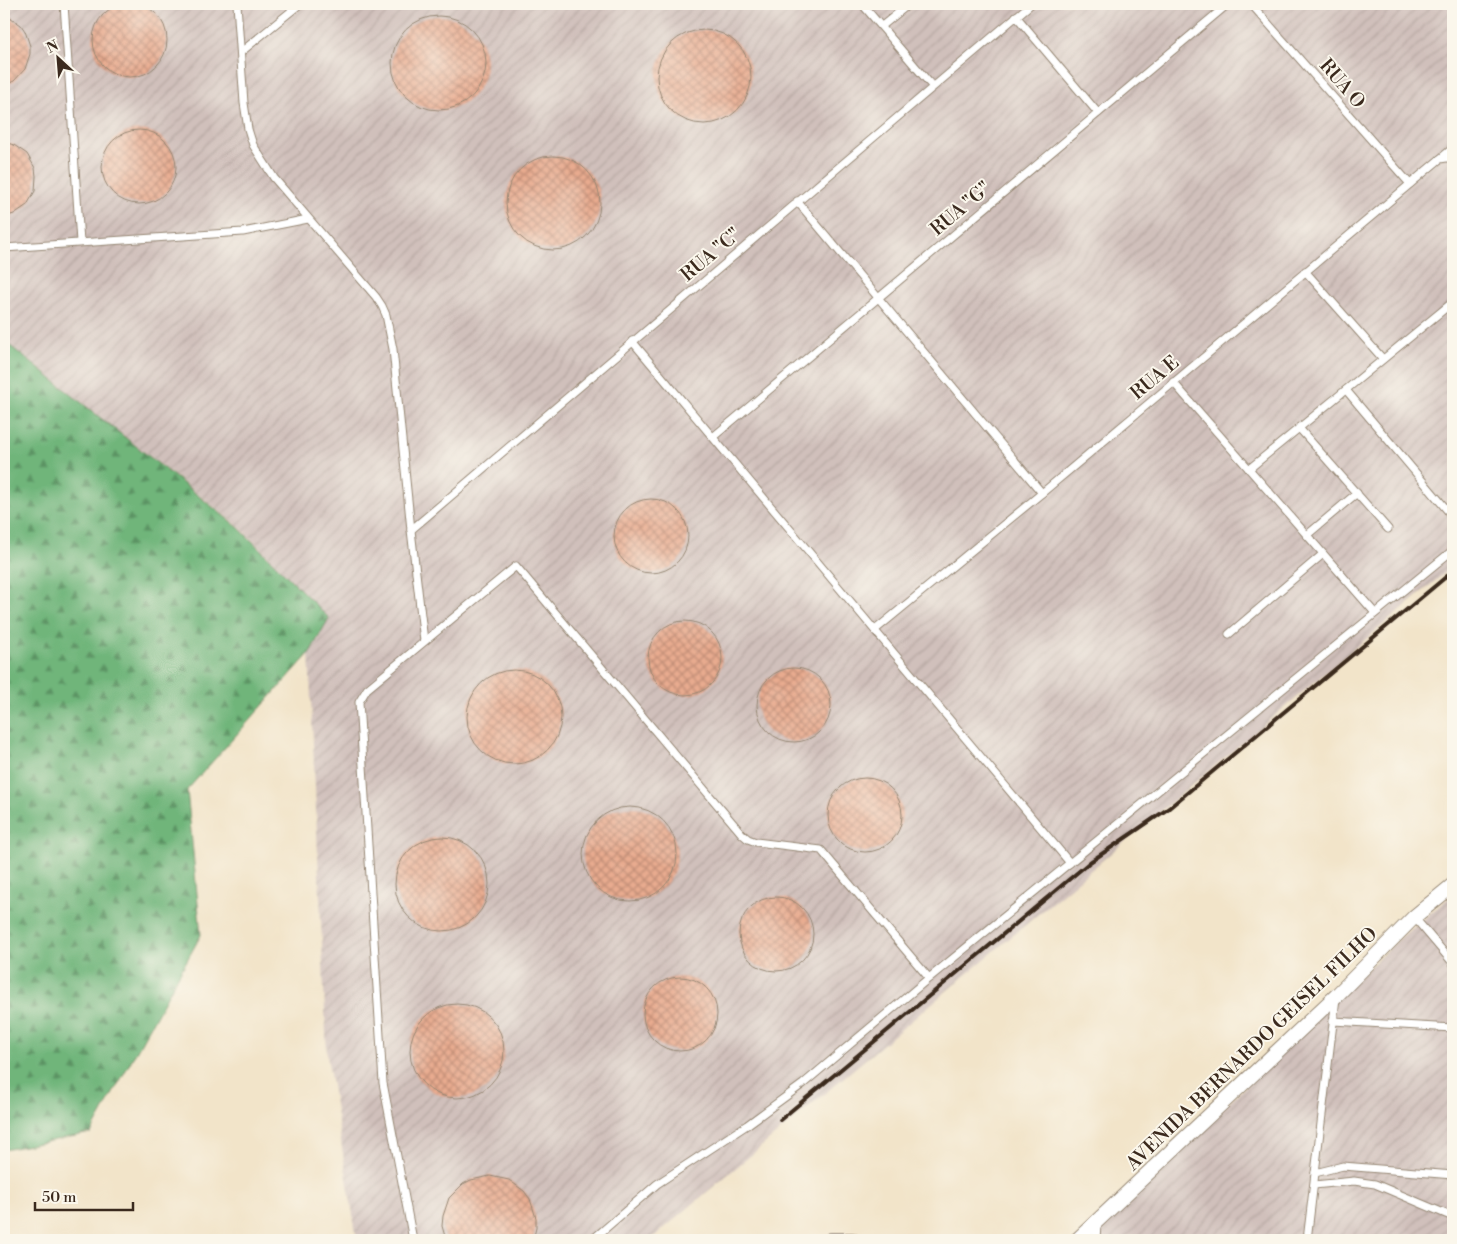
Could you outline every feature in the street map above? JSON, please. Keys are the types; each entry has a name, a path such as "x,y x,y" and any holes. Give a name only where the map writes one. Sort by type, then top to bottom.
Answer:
{"street":[{"name":"AVENIDA BERNARDO GEISEL FILHO","path":"1078,1240 1337,996 1414,917 1453,884"},
{"path":"831,1240 852,1240"}],"lane":[{"path":"64,4 80,242"},
{"path":"237,4 244,103 248,129 253,145 274,178 376,297 386,315 393,349 424,641"},
{"path":"241,52 300,4"},
{"path":"862,4 932,86"},
{"path":"882,26 909,4"},
{"name":"RUA \"C\"","path":"411,530 932,86 1031,4"},
{"name":"RUA \"G\"","path":"713,437 1228,4"},
{"name":"RUA O","path":"1251,4 1410,184"},
{"path":"1016,16 1098,113"},
{"name":"RUA E","path":"875,630 1042,493 1453,148"},
{"path":"1440,159 1453,157"},
{"path":"797,201 1042,493"},
{"path":"4,248 243,232 308,219"},
{"path":"1306,271 1383,359"},
{"path":"1249,469 1452,305"},
{"path":"632,341 1070,862"},
{"path":"1172,382 1375,613"},
{"path":"1346,390 1453,517"},
{"path":"1299,428 1388,528"},
{"path":"1306,535 1357,493"},
{"path":"592,1240 657,1184 747,1125 803,1084 1070,862 1453,550"},
{"path":"1229,634 1323,554"},
{"path":"413,1240 383,1083 359,702 367,689 516,566 742,834 756,842 821,850 929,978"},
{"path":"1414,917 1453,963"},
{"path":"1307,1240 1337,996"},
{"path":"1333,1021 1453,1028"},
{"path":"1316,1173 1343,1166 1453,1175"},
{"path":"1314,1185 1354,1181 1375,1184 1453,1218"},
{"path":"1096,1240 1098,1220"}],"shaded area":[{"path":"4,4 1453,4 1453,566 650,1240 357,1240 327,1055 309,654 329,618 239,527 4,341"},
{"path":"1453,894 1453,1240 1085,1240 1398,940"}],"green space":[{"path":"4,341 239,528 329,618 309,654 187,790 201,935 91,1133 4,1150"}],"building":[{"path":"123,3 137,3 151,9 161,19 167,33 165,54 151,71 137,77 123,77 109,71 99,61 93,47 93,33 99,19 109,9"},
{"path":"4,13 21,25 25,31 30,46 30,54 25,69 14,81 4,86"},
{"path":"439,16 457,20 472,30 482,45 486,63 482,81 472,96 457,106 439,110 421,106 406,96 396,81 392,63 396,45 406,30 421,20"},
{"path":"704,30 722,34 737,44 747,59 751,77 747,95 737,110 722,120 704,124 686,120 671,110 661,95 657,77 661,59 671,44 686,34"},
{"path":"132,130 146,130 160,136 170,146 176,160 174,181 160,198 146,204 132,204 118,198 108,188 102,174 102,160 108,146 118,136"},
{"path":"4,142 14,145 27,154 35,168 36,176 35,191 27,205 14,214 4,217"},
{"path":"553,156 571,160 586,170 596,185 600,203 596,221 586,236 571,246 553,250 535,246 520,236 510,221 506,203 510,185 520,170 535,160"},
{"path":"651,499 672,505 682,515 688,536 682,557 672,567 651,573 630,567 620,557 614,536 620,515 630,505"},
{"path":"685,621 706,627 716,637 722,658 716,679 706,689 685,695 664,689 654,679 648,658 654,637 664,627"},
{"path":"794,668 815,674 825,684 831,705 825,726 815,736 794,742 773,736 763,726 757,705 763,684 773,674"},
{"path":"514,670 532,674 547,684 557,699 561,717 557,735 547,750 532,760 514,764 496,760 481,750 471,735 467,717 471,699 481,684 496,674"},
{"path":"865,778 886,784 896,794 902,815 896,836 886,846 865,852 844,846 834,836 828,815 834,794 844,784"},
{"path":"630,807 648,811 663,821 673,836 677,854 673,872 663,887 648,897 630,901 612,897 597,887 587,872 583,854 587,836 597,821 612,811"},
{"path":"442,837 460,841 475,851 485,866 489,884 485,902 475,917 460,927 442,931 424,927 409,917 399,902 395,884 399,866 409,851 424,841"},
{"path":"776,897 797,903 807,913 813,934 807,955 797,965 776,971 755,965 745,955 739,934 745,913 755,903"},
{"path":"680,977 701,983 711,993 717,1014 711,1035 701,1045 680,1051 659,1045 649,1035 643,1014 649,993 659,983"},
{"path":"457,1004 475,1008 490,1018 500,1033 504,1051 500,1069 490,1084 475,1094 457,1098 439,1094 424,1084 414,1069 410,1051 414,1033 424,1018 439,1008"},
{"path":"490,1176 509,1180 524,1191 530,1199 536,1218 533,1240 446,1240 442,1226 449,1198 463,1184 471,1180"}],"railway":[{"path":"780,1120 1090,862 1169,808 1453,571"}]}
